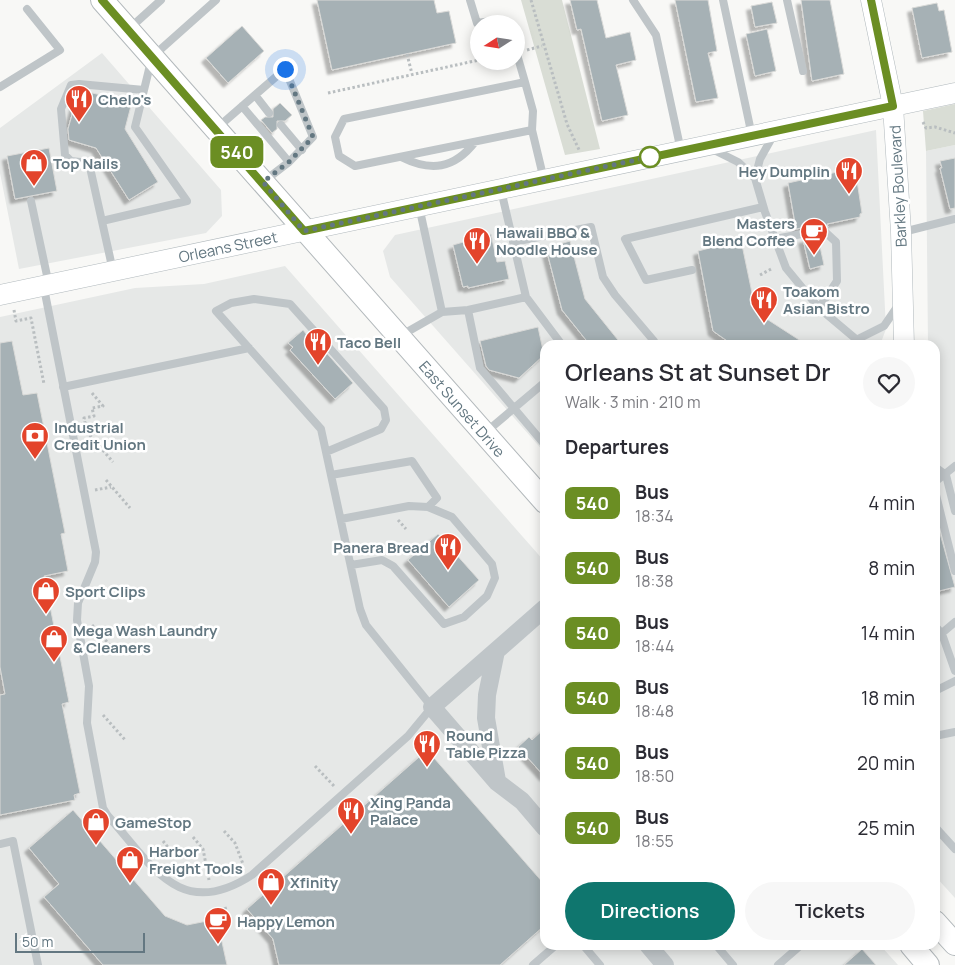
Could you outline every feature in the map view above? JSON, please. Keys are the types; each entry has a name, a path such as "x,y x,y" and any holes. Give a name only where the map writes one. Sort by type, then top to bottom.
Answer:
{"main road":[{"name":"East Sunset Drive","path":"102,0 540,496"},
{"name":"Barkley Boulevard","path":"871,0 893,106 901,232 904,340"},
{"name":"Orleans Street","path":"0,295 955,93"},
{"path":"940,928 955,944"},
{"path":"914,950 928,965"}],"street":[{"path":"540,612 432,707 497,782 522,802 540,821"},
{"path":"496,651 487,695 486,718 497,782"},
{"path":"652,950 665,965"}],"lane":[{"path":"128,30 161,0"},
{"path":"102,221 187,201 135,127 152,57 216,0"},
{"path":"470,0 475,15"},
{"path":"633,0 656,35 681,151"},
{"path":"724,0 752,136"},
{"path":"787,0 803,71"},
{"path":"0,87 60,50 27,9"},
{"path":"216,129 285,69 313,137 289,162 263,182"},
{"path":"522,70 532,111 532,130 544,180"},
{"path":"525,82 344,119 335,137 339,156 355,166 532,130"},
{"path":"113,271 92,172 89,163 71,161 65,155 61,109 71,85 103,84 127,90 144,90"},
{"path":"255,96 269,113"},
{"path":"242,106 289,162"},
{"path":"281,125 302,150"},
{"path":"777,130 760,158 755,178 763,207 786,268 819,308 858,340"},
{"path":"401,157 426,166 450,163 462,157 474,142"},
{"path":"705,146 738,162 755,178"},
{"path":"501,189 526,297 558,340"},
{"path":"31,200 63,387 96,552 95,562 77,609 77,620 90,688 87,723 103,808 108,816 168,882 189,891 211,893 228,889 252,875 408,736 432,707 366,626 351,565 341,519 331,475 326,452 321,429 216,311 231,303 254,299 290,304 384,409 386,420 381,429 326,452"},
{"path":"419,206 442,312"},
{"path":"692,270 646,280 625,239 763,207"},
{"path":"901,232 955,219"},
{"path":"513,242 591,226 603,278 651,340"},
{"path":"775,239 823,230 836,242 837,281 819,308"},
{"path":"863,340 884,326 896,311 903,293"},
{"path":"399,336 442,312 468,310 526,297"},
{"path":"468,310 480,368 540,439"},
{"path":"63,387 249,348"},
{"path":"484,434 540,386"},
{"path":"331,475 412,461 437,498 428,507"},
{"path":"940,479 955,466"},
{"path":"940,471 946,475 955,511"},
{"path":"341,519 408,506 428,507 452,517 492,564 495,578 487,596 464,617 451,624 444,624 393,566 382,560 351,565"},
{"path":"940,510 955,571"},
{"path":"940,634 955,622"},
{"path":"940,640 955,671"},
{"path":"940,688 955,681"},
{"path":"940,735 955,732"},
{"path":"940,832 955,849"},
{"path":"0,844 13,842 38,965"},
{"path":"533,965 550,950"},
{"path":"587,950 600,965"},
{"path":"720,950 733,965"},
{"path":"778,965 796,950"}],"path":[{"path":"531,0 567,124 580,152"},
{"path":"407,54 412,74"},
{"path":"328,93 470,62"},
{"path":"923,122 926,128 935,127 955,133"},
{"path":"760,275 773,268"},
{"path":"14,310 16,321 31,318 44,384"},
{"path":"90,390 104,406 92,408 94,416 84,418 87,432 113,462"},
{"path":"106,480 130,508"},
{"path":"94,490 112,487"},
{"path":"395,517 406,529"},
{"path":"92,625 114,651"},
{"path":"103,716 126,741"},
{"path":"316,766 334,786"},
{"path":"224,831 235,843 243,864"},
{"path":"193,837 203,849 209,881"},
{"path":"163,841 174,855"},
{"path":"226,907 228,916"}],"shaded area":[{"path":"521,0 562,0 600,149 565,155"},
{"path":"102,53 221,190 222,216 206,233 19,269 0,173 0,128"},
{"path":"955,104 955,145 926,151 923,111"},
{"path":"876,130 886,329 882,340 540,340 540,447 390,277 383,251 395,235"},
{"path":"955,145 955,898 940,882 940,340 928,340 926,151"},
{"path":"285,266 540,556 540,950 884,950 898,965 0,965 0,317 135,288 204,284"}],"building":[{"path":"317,0 434,0 437,13 449,11 456,43 332,70"},
{"path":"570,0 597,0 606,38 630,32 636,60 616,65 628,115 602,121 581,29 577,30"},
{"path":"675,0 708,0 717,51 708,53 718,98 696,102"},
{"path":"801,0 830,0 844,74 812,81"},
{"path":"772,2 777,23 755,27 751,6"},
{"path":"937,3 939,11 944,10 952,52 922,58 912,8"},
{"path":"242,26 264,51 228,83 206,58"},
{"path":"767,29 776,71 755,76 746,34"},
{"path":"79,90 132,102 125,129 158,182 129,200 96,148 69,140 68,129"},
{"path":"280,103 292,115 285,121 277,121 277,129 272,133 261,120 265,117 273,117 273,109"},
{"path":"49,148 57,191 15,199 7,156"},
{"path":"955,158 955,208 950,209 940,161"},
{"path":"855,168 862,213 860,217 827,224 828,227 822,224 796,229 788,183"},
{"path":"491,234 497,262 505,261 509,279 468,288 468,286 463,287 453,245"},
{"path":"818,237 824,265 810,269 803,239"},
{"path":"741,240 756,312 799,340 726,340 713,331 698,251"},
{"path":"570,241 585,299 618,340 586,340 562,310 546,248"},
{"path":"538,327 541,340 540,359 519,378 489,370 486,366 480,341"},
{"path":"303,330 307,335 309,333 353,383 335,399 290,350 293,347 288,343"},
{"path":"12,341 23,395 37,393 65,533 61,534 68,571 44,576 69,702 62,704 80,793 74,795 75,800 0,815 0,695 5,694 0,667 0,343"},
{"path":"438,534 479,580 449,607 408,560"},
{"path":"940,534 955,587 940,591"},
{"path":"540,733 540,771 518,747 529,737 532,740"},
{"path":"427,750 540,879 540,929 500,965 279,965 273,939 247,909"},
{"path":"73,810 165,916 187,925 217,919 227,965 103,965 44,897 59,884 29,848"},
{"path":"863,950 876,965 844,965"}],"bus line":[{"name":"540","path":"102,0 304,231 893,106 871,0"}],"place":[{"name":"Chelo's","path":"79,123"},
{"name":"Top Nails","path":"34,187"},
{"name":"Hey Dumplin","path":"849,195"},
{"name":"Masters Blend Coffee","path":"814,256"},
{"name":"Hawaii BBQ & Noodle House","path":"477,265"},
{"name":"Toakom Asian Bistro","path":"764,324"},
{"name":"Taco Bell","path":"318,366"},
{"name":"Industrial Credit Union","path":"35,460"},
{"name":"Panera Bread","path":"448,571"},
{"name":"Sport Clips","path":"46,615"},
{"name":"Mega Wash Laundry & Cleaners","path":"54,663"},
{"name":"Round Table Pizza","path":"427,768"},
{"name":"Xing Panda Palace","path":"351,835"},
{"name":"GameStop","path":"96,846"},
{"name":"Harbor Freight Tools","path":"130,884"},
{"name":"Xfinity","path":"271,906"},
{"name":"Happy Lemon","path":"218,945"}],"route":[{"path":"285,69 313,137 289,162 263,182 304,231 650,157"}]}
